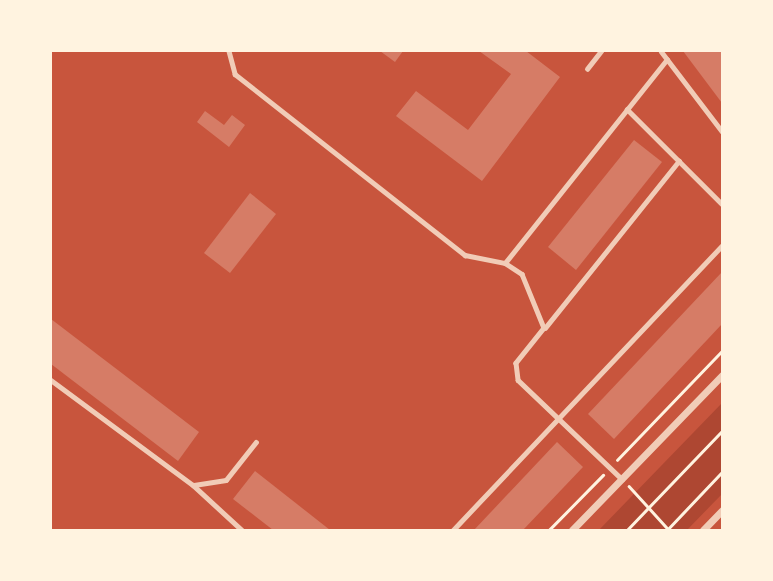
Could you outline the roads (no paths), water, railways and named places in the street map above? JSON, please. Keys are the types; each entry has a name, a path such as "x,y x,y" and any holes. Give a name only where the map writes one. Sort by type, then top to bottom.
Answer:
{"street":[{"path":"572,530 722,375"},
{"path":"704,530 722,510"}],"lane":[{"path":"229,51 235,74 465,255 505,263 534,291 544,328"},
{"path":"587,69 601,51"},
{"path":"661,51 722,131"},
{"path":"505,263 667,59"},
{"path":"627,109 722,204"},
{"path":"622,479 560,417 518,380 516,363 679,161"},
{"path":"453,530 722,246"},
{"path":"51,380 193,485 242,530"},
{"path":"193,485 226,480 256,442"}]}
